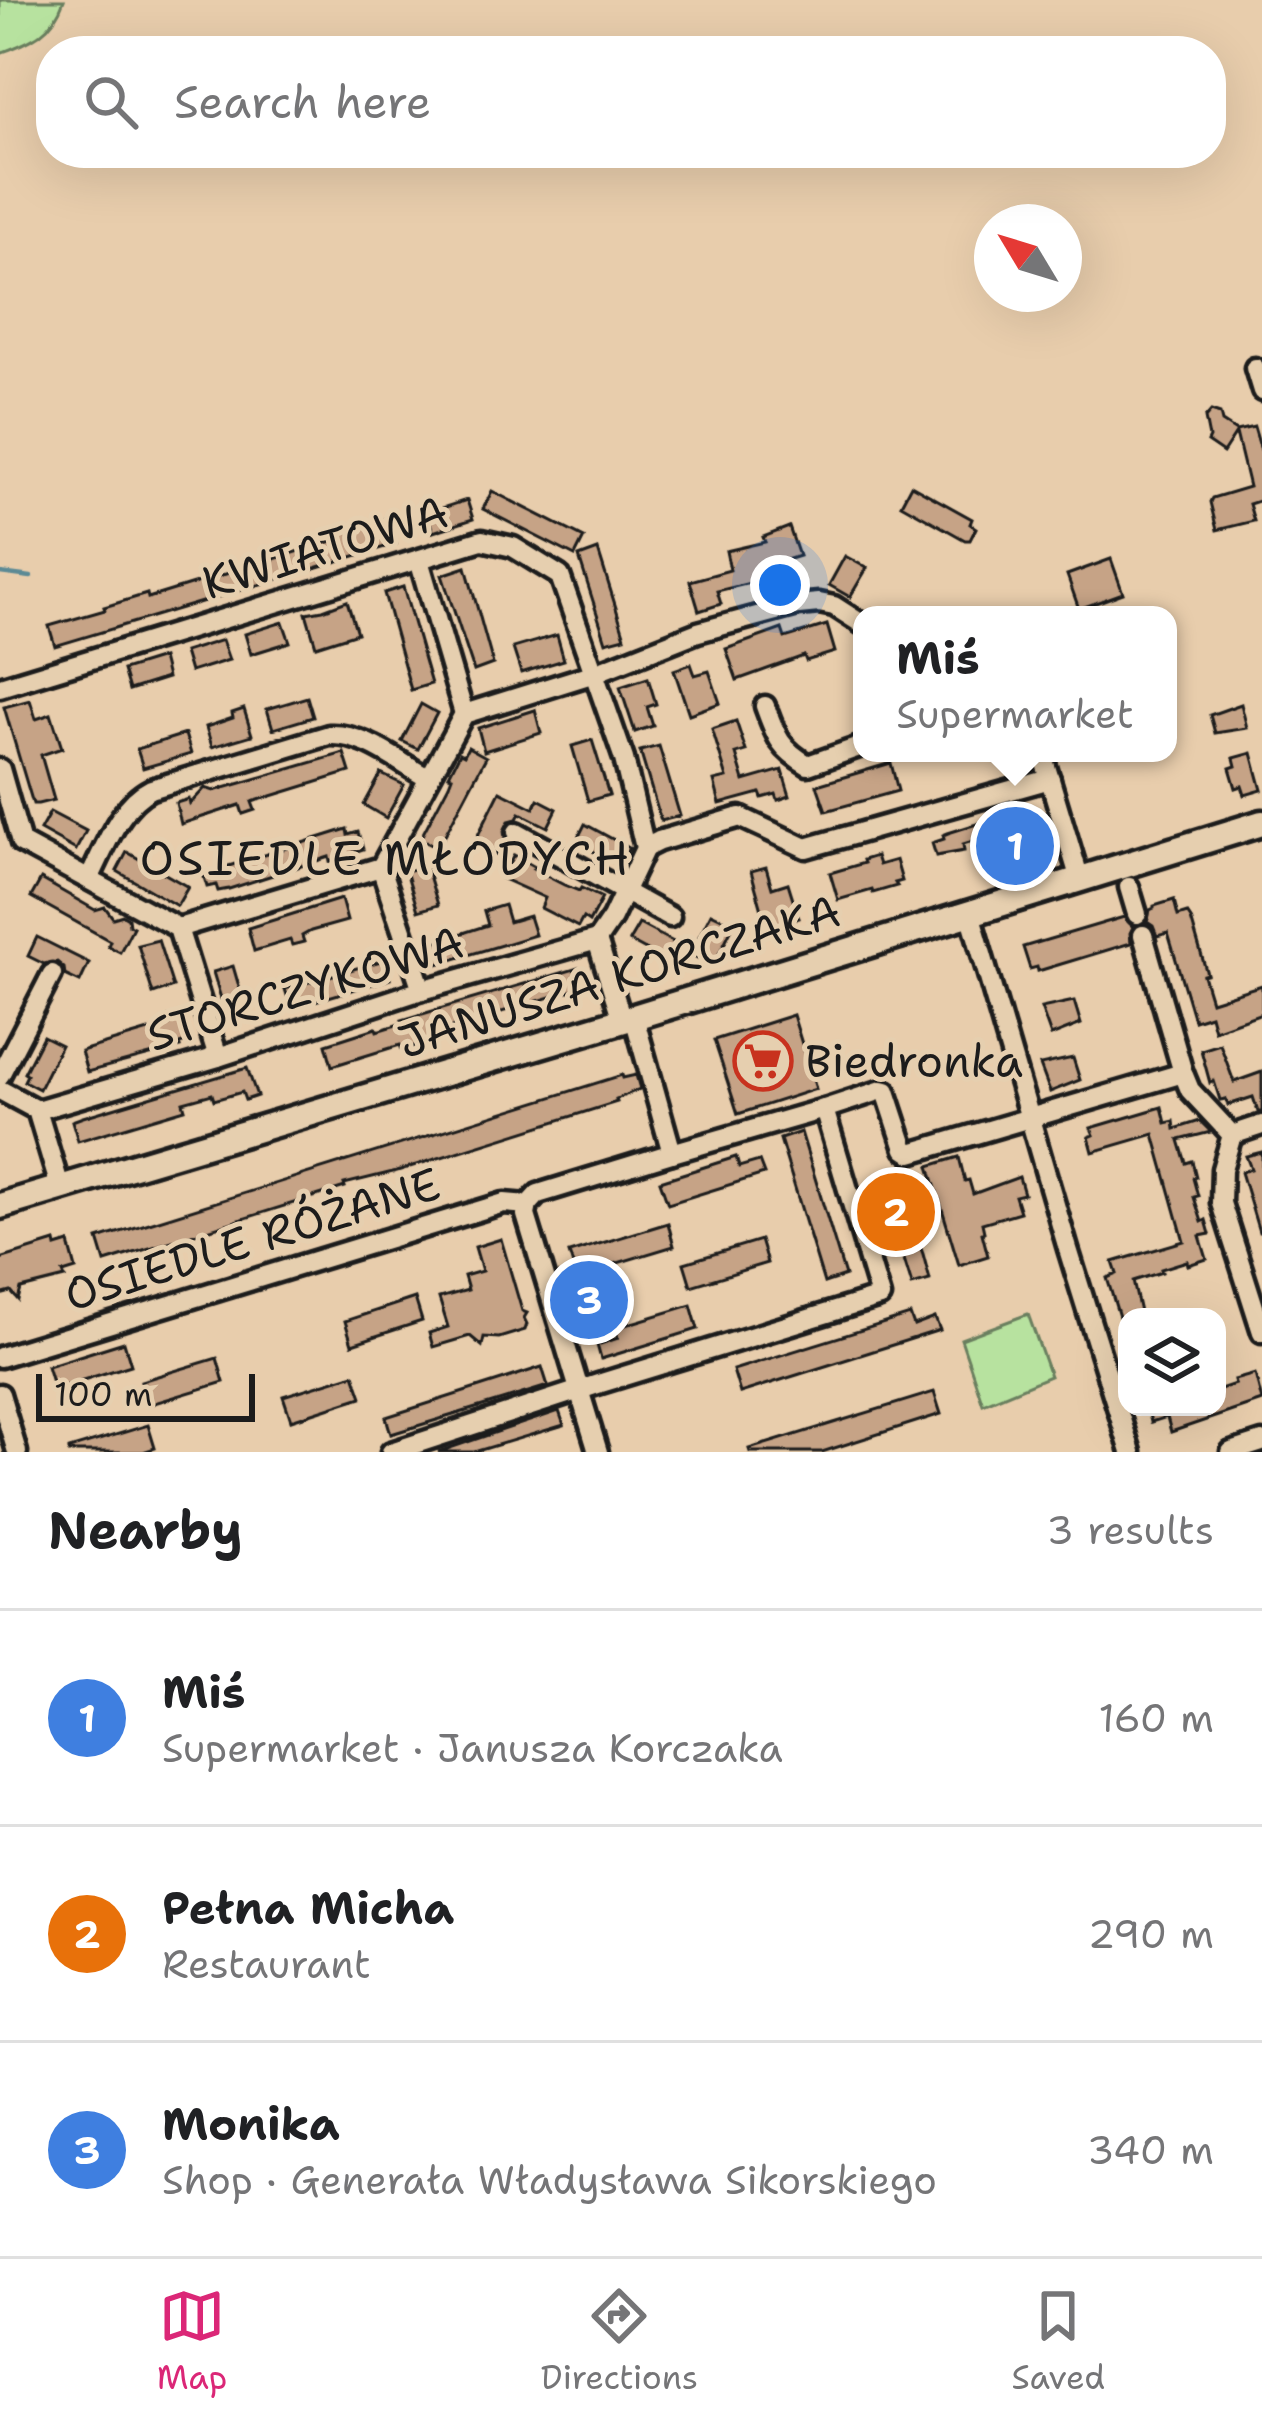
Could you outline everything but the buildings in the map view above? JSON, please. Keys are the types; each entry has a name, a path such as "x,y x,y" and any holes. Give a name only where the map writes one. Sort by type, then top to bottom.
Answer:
{"street":[{"path":"1256,368 1262,391"},
{"name":"KWIATOWA","path":"0,687 482,540 513,547 560,576 624,760 645,848"},
{"path":"419,560 464,714"},
{"path":"178,928 381,867 464,714 592,674 698,632 798,605 819,603 853,619"},
{"path":"765,706 778,742 808,764 853,749"},
{"path":"88,879 138,796 329,735 358,739 428,778"},
{"path":"1045,762 1080,880"},
{"path":"0,769 21,843 178,928 218,1057"},
{"path":"672,1153 597,940 645,848 740,817 806,848 1050,779"},
{"name":"JANUSZA KORCZAKA","path":"0,1206 1262,823"},
{"path":"518,832 670,917"},
{"path":"0,850 21,843"},
{"path":"381,867 422,990"},
{"path":"1129,887 1137,914"},
{"path":"970,913 1131,1452"},
{"path":"1143,934 1190,1090 1232,1135"},
{"name":"STORCZYKOWA","path":"37,1110 597,940"},
{"path":"0,1075 52,974"},
{"path":"1032,1120 1183,1073"},
{"path":"0,1090 37,1110 60,1187"},
{"name":"OSIEDLE RÓŻANE","path":"0,1357 504,1203 528,1205 538,1194 882,1090 905,1149 911,1153 1032,1120"},
{"path":"391,1452 880,1298 824,1109"},
{"path":"1232,1135 1262,1125"},
{"path":"1232,1135 1222,1169 1222,1203 1262,1332"},
{"path":"528,1205 528,1226 598,1452"},
{"path":"0,1394 17,1452"},
{"path":"1232,1452 1262,1442"}],"green space":[{"path":"0,0 64,0 40,35 0,53"},
{"path":"1028,1314 1050,1376 983,1404 961,1339"}],"waterway":[{"path":"0,573 31,577"}],"place":[{"name":"Miś","path":"1015,846"},
{"name":"Biedronka","path":"763,1061"},
{"name":"Pełna Micha","path":"896,1212"},
{"name":"Monika","path":"589,1300"}],"district":[{"name":"OSIEDLE MŁODYCH","path":"386,858"}]}
